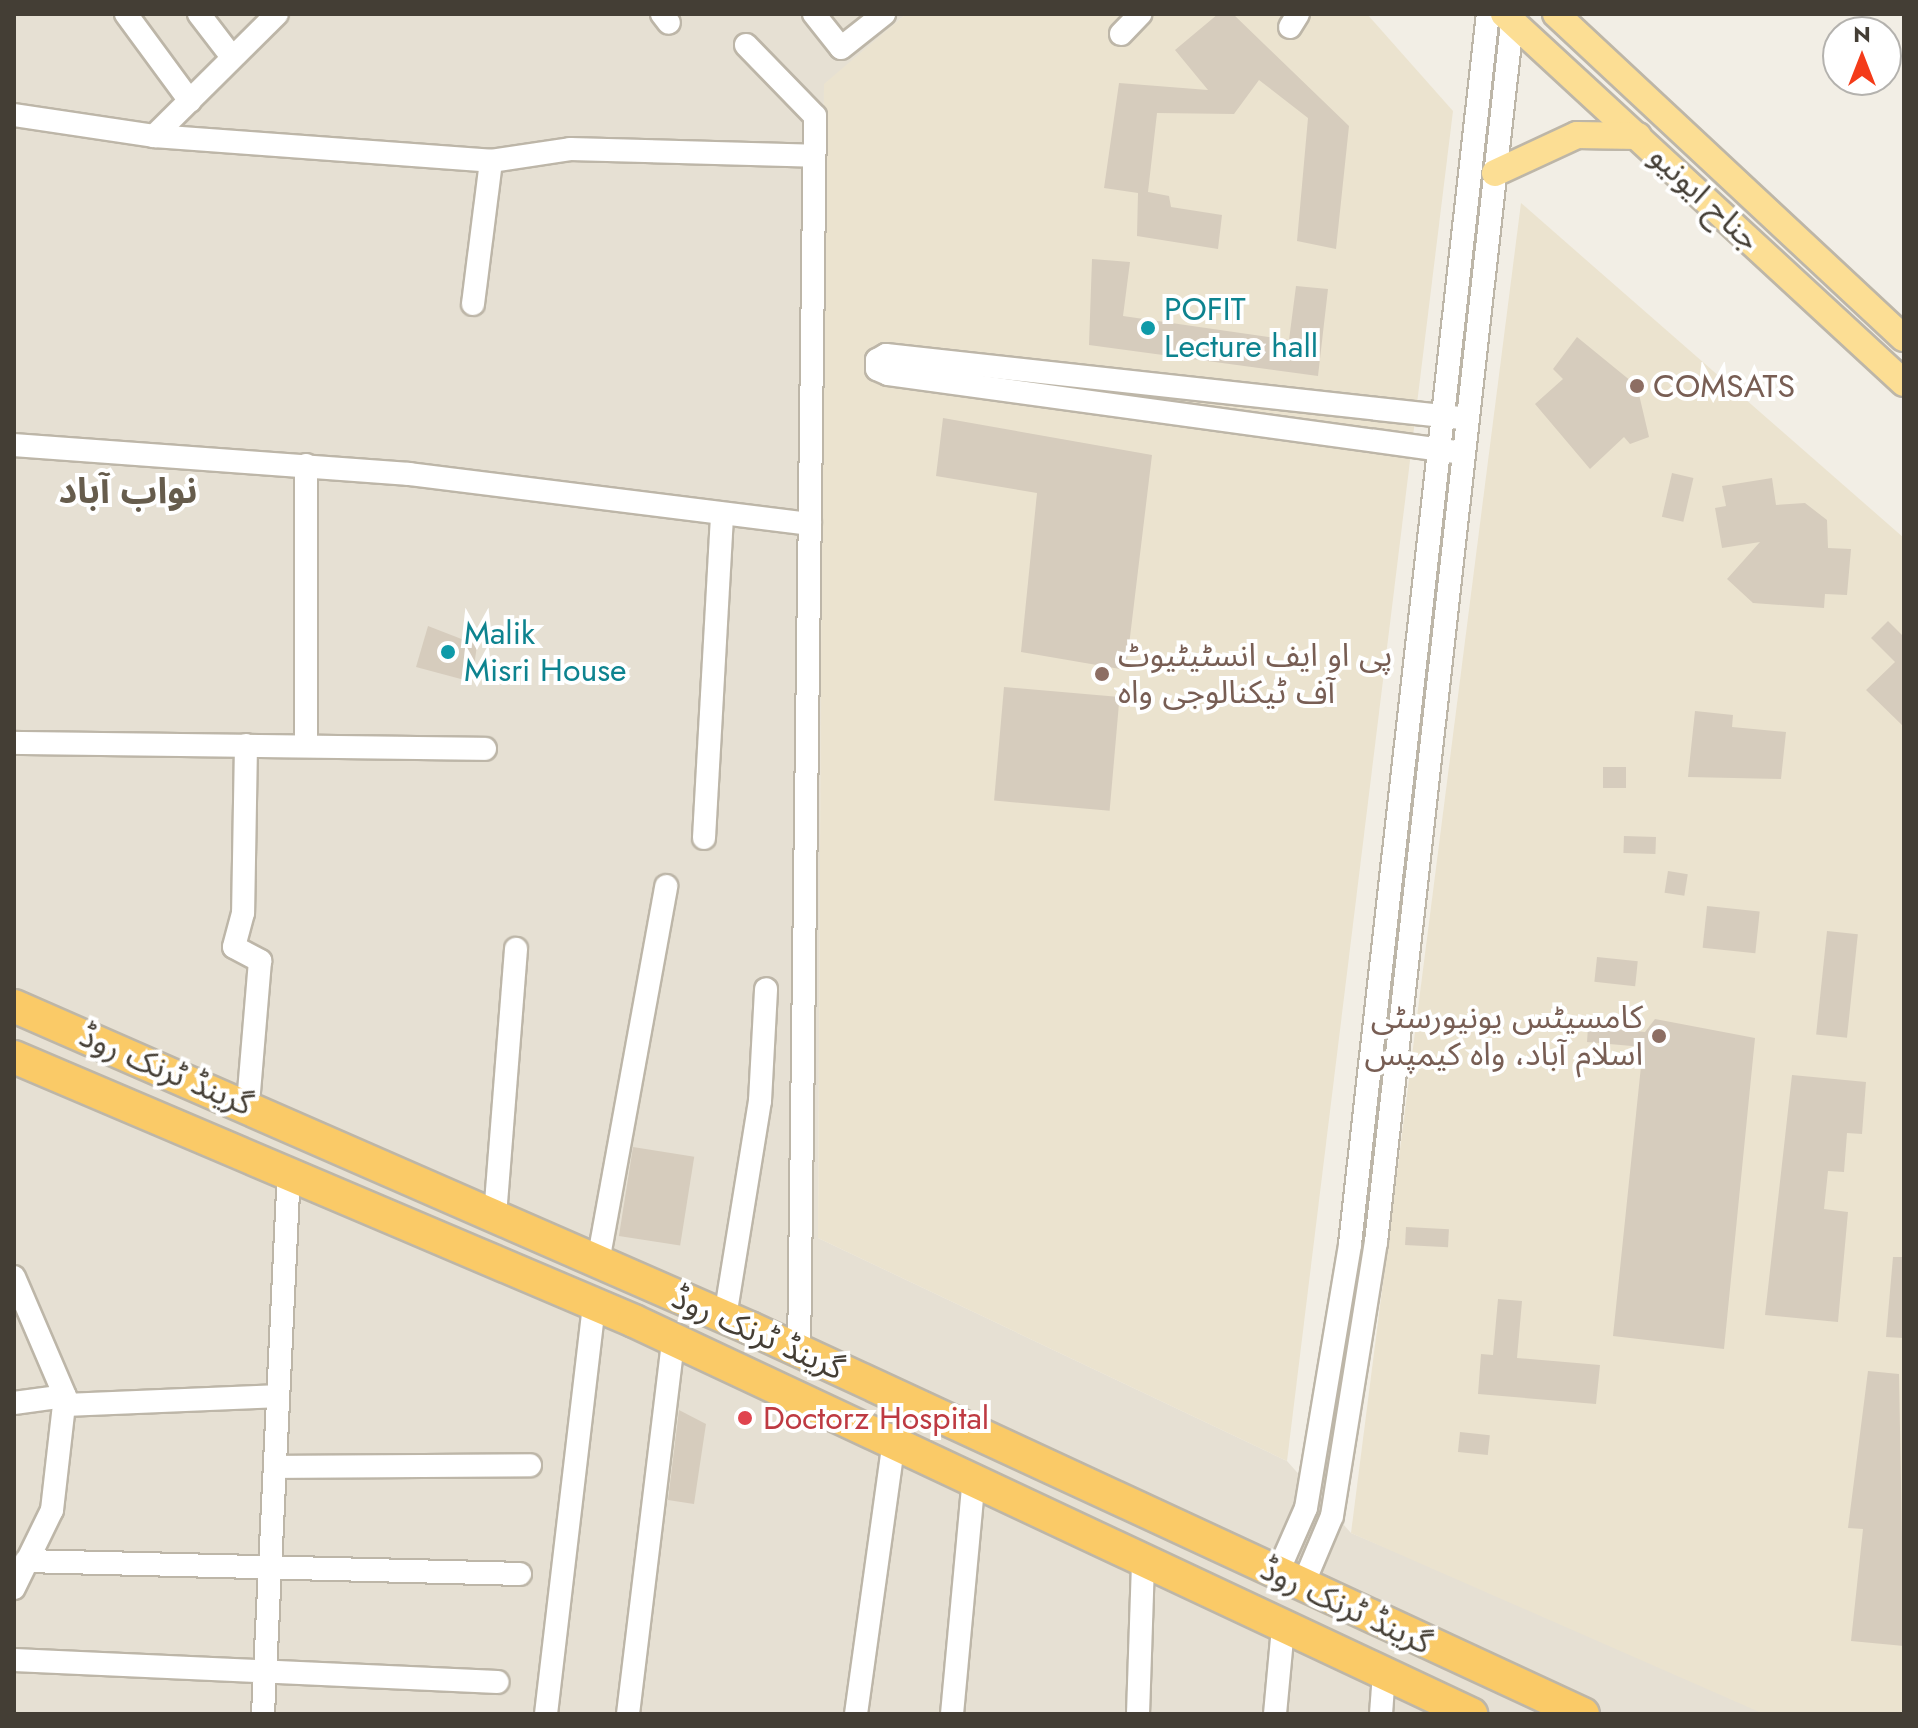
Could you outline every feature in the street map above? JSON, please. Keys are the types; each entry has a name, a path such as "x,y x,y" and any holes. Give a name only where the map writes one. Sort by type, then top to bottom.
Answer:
{"highway":[{"name":"گرینڈ ٹرنک روڈ","path":"14,1006 248,1104 799,1350 1583,1714"},
{"name":"گرینڈ ٹرنک روڈ","path":"14,1057 289,1170 594,1304 973,1486 1463,1712"},
{"path":"1178,1578 1200,1537"}],"main road":[{"name":"جناح ایونیو","path":"1556,14 1904,338"},
{"name":"جناح ایونیو","path":"1510,17 1904,383"},
{"path":"1484,172 1577,135 1638,136"}],"street":[{"path":"126,14 190,101"},
{"path":"199,14 232,57"},
{"path":"154,136 277,14"},
{"path":"814,14 841,48 884,14"},
{"path":"1121,34 1140,14"},
{"path":"1484,172 1488,14"},
{"path":"1290,1580 1306,1508 1350,1244 1484,172 1510,17"},
{"path":"746,45 815,116 799,1350"},
{"path":"14,115 154,136 491,161 570,149 814,156"},
{"path":"473,304 491,161"},
{"path":"1451,452 888,374 877,369 877,360 886,355 1455,418"},
{"path":"14,445 306,465 810,524"},
{"path":"306,465 306,745"},
{"path":"704,838 722,516"},
{"path":"14,743 485,749"},
{"path":"246,745 243,913 234,947 260,961 248,1104"},
{"path":"598,1262 666,886"},
{"path":"495,1216 516,949"},
{"path":"725,1317 760,1101 766,989"},
{"path":"263,1714 273,1566 276,1396 289,1170"},
{"path":"14,1277 65,1400 52,1510 14,1588"},
{"path":"546,1714 594,1304"},
{"path":"628,1714 673,1340"},
{"path":"14,1403 276,1396"},
{"path":"856,1714 893,1446"},
{"path":"275,1467 530,1465"},
{"path":"952,1714 973,1486"},
{"path":"26,1561 520,1574"},
{"path":"1138,1714 1143,1562"},
{"path":"1275,1714 1283,1627"},
{"path":"14,1660 265,1676 498,1682"},
{"path":"1381,1714 1384,1673"}],"shaded area":[{"path":"14,14 906,14 824,85 818,1238 1287,1461 1351,1533 1781,1714 14,1714"},
{"name":"پی او ایف انسٹیٹیوٹ آف ٹیکنالوجی واہ","path":"906,14 1367,14 1453,111 1287,1461 818,1238 824,84"},
{"name":"کامسیٹس یونیورسٹی اسلام آباد، واہ کیمپس","path":"1521,203 1904,538 1904,1714 1764,1714 1351,1533"}],"building":[{"path":"1218,14 1233,14 1349,126 1336,249 1297,241 1308,118 1259,80 1234,114 1157,113 1148,192 1169,196 1171,207 1222,215 1218,249 1137,236 1138,193 1104,188 1119,83 1208,90 1175,50"},
{"name":"POFIT Lecture hall","path":"1092,259 1130,262 1123,316 1289,340 1296,286 1328,289 1318,376 1089,345"},
{"path":"1577,337 1637,386 1649,437 1630,444 1624,437 1590,469 1535,404 1563,379 1553,369"},
{"path":"943,418 1152,455 1126,670 1021,652 1037,493 936,476"},
{"path":"1672,473 1693,478 1683,522 1662,517"},
{"path":"1772,478 1776,505 1805,503 1827,520 1828,548 1851,549 1847,595 1825,594 1824,608 1753,603 1727,579 1760,542 1722,548 1715,508 1726,506 1722,486"},
{"path":"1888,621 1904,637 1904,727 1866,690 1895,662 1871,638"},
{"name":"Malik Misri House","path":"428,626 477,645 472,682 416,667"},
{"path":"1004,687 1120,697 1110,811 994,801"},
{"path":"1695,711 1733,715 1732,727 1786,732 1781,779 1688,777"},
{"path":"1603,767 1626,767 1626,788 1603,788"},
{"path":"1624,836 1656,837 1655,854 1623,853"},
{"path":"1668,871 1688,874 1684,896 1665,893"},
{"path":"1707,906 1760,912 1755,953 1703,948"},
{"path":"1827,931 1858,934 1847,1038 1816,1034"},
{"path":"1597,957 1638,961 1635,986 1594,982"},
{"path":"1655,1019 1755,1038 1724,1349 1613,1336 1643,1047 1587,1042 1588,1027 1645,1032"},
{"path":"1792,1075 1866,1082 1862,1134 1847,1133 1844,1172 1828,1171 1824,1209 1848,1212 1838,1322 1765,1315"},
{"path":"633,1147 694,1157 680,1246 619,1236"},
{"path":"1406,1227 1449,1229 1448,1247 1405,1245"},
{"path":"1893,1257 1904,1257 1904,1338 1886,1337"},
{"path":"1498,1299 1522,1301 1517,1358 1600,1365 1596,1404 1478,1394 1481,1354 1493,1355"},
{"path":"1868,1371 1899,1374 1904,1646 1851,1641 1863,1529 1848,1528"},
{"path":"679,1410 706,1424 694,1504 668,1500"},
{"path":"1460,1432 1490,1435 1488,1455 1458,1452"}],"place":[{"name":"POFIT Lecture hall","path":"1148,328"},
{"name":"COMSATS","path":"1637,386"},
{"name":"Malik Misri House","path":"448,652"},
{"name":"پی او ایف انسٹیٹیوٹ آف ٹیکنالوجی واہ","path":"1102,674"},
{"name":"کامسیٹس یونیورسٹی اسلام آباد، واہ کیمپس","path":"1659,1036"},
{"name":"Doctorz Hospital","path":"745,1418"}],"district":[{"name":"نواب آباد","path":"128,491"}]}
